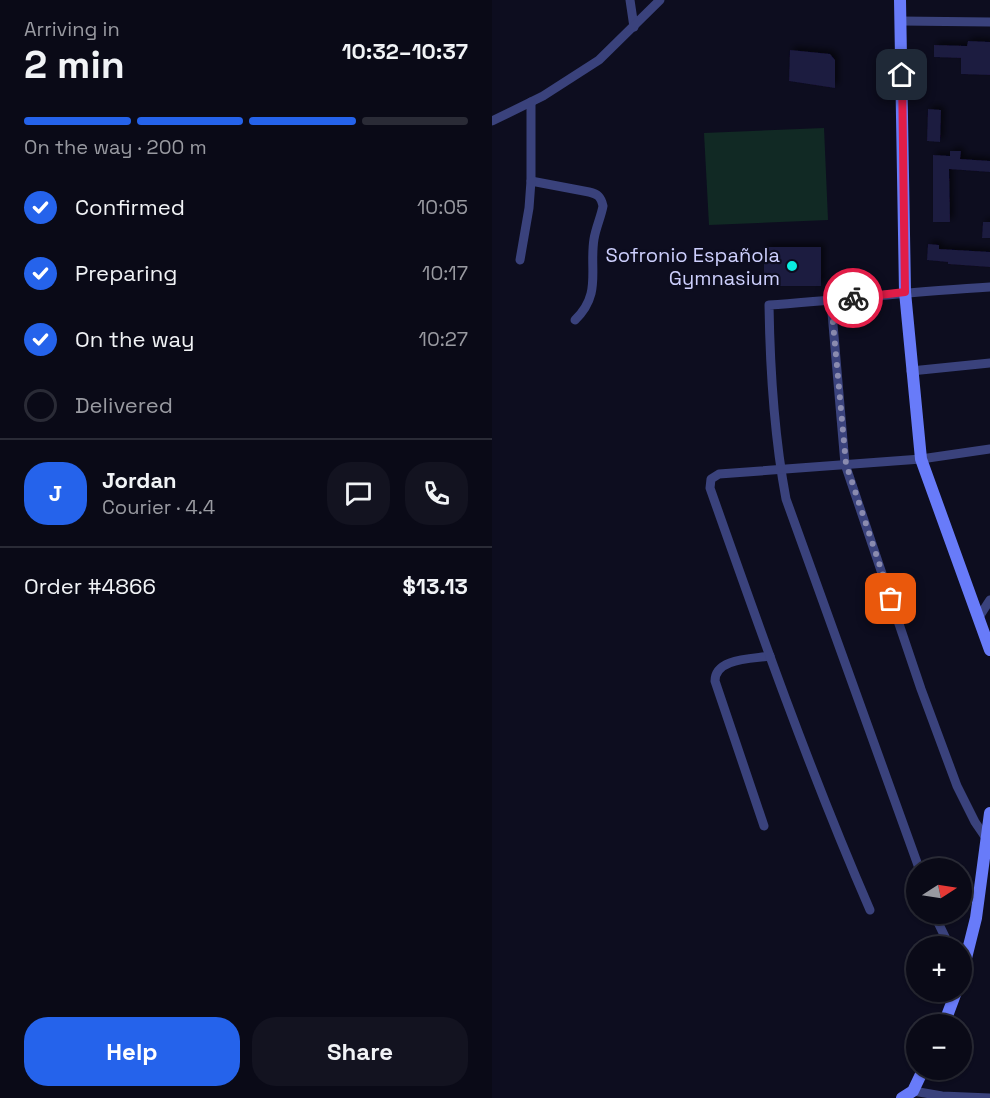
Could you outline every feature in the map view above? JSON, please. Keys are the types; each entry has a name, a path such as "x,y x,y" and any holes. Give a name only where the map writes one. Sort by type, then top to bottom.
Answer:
{"street":[{"path":"630,0 634,27"},
{"path":"492,121 574,78 599,60 660,0"},
{"path":"900,0 905,292 921,459 990,650"},
{"path":"901,21 990,22"},
{"path":"520,260 531,181 531,102"},
{"path":"531,181 590,192 597,194 602,200 603,206 594,239 592,292 587,306 575,320"},
{"path":"915,858 786,499 780,470 770,365 769,305 831,301 905,292 990,287"},
{"path":"831,301 846,464 921,689 957,786 975,822 988,841"},
{"path":"911,371 990,363"},
{"path":"870,910 849,862 770,656 710,488 711,479 719,474 921,459 990,449"},
{"path":"979,617 990,600"},
{"path":"765,826 715,681 715,675 717,669 726,664 770,656"},
{"path":"971,936 988,841 990,813"},
{"path":"902,1098 913,1091 918,1080"},
{"path":"913,1091 942,1096 990,1098"}],"green space":[{"path":"824,128 828,220 709,225 704,133"}],"building":[{"path":"968,41 990,42 990,75 961,74 961,58 934,57 934,45 967,46"},
{"path":"790,50 830,54 835,60 835,88 789,81"},
{"path":"928,109 941,110 940,142 927,141"},
{"path":"950,151 961,151 960,159 990,161 990,172 949,169 950,222 933,222 933,155 950,156"},
{"path":"983,222 990,222 990,238 982,238"},
{"path":"928,244 939,245 939,249 990,252 990,267 927,260"},
{"name":"Sofronio Española Gymnasium","path":"764,247 821,247 821,286 764,286"}],"way so far":[{"path":"853,298 831,301 846,464 891,599"}],"place":[{"name":"Sofronio Española Gymnasium","path":"792,266"}],"route":[{"path":"853,298 905,292 902,75"}]}
